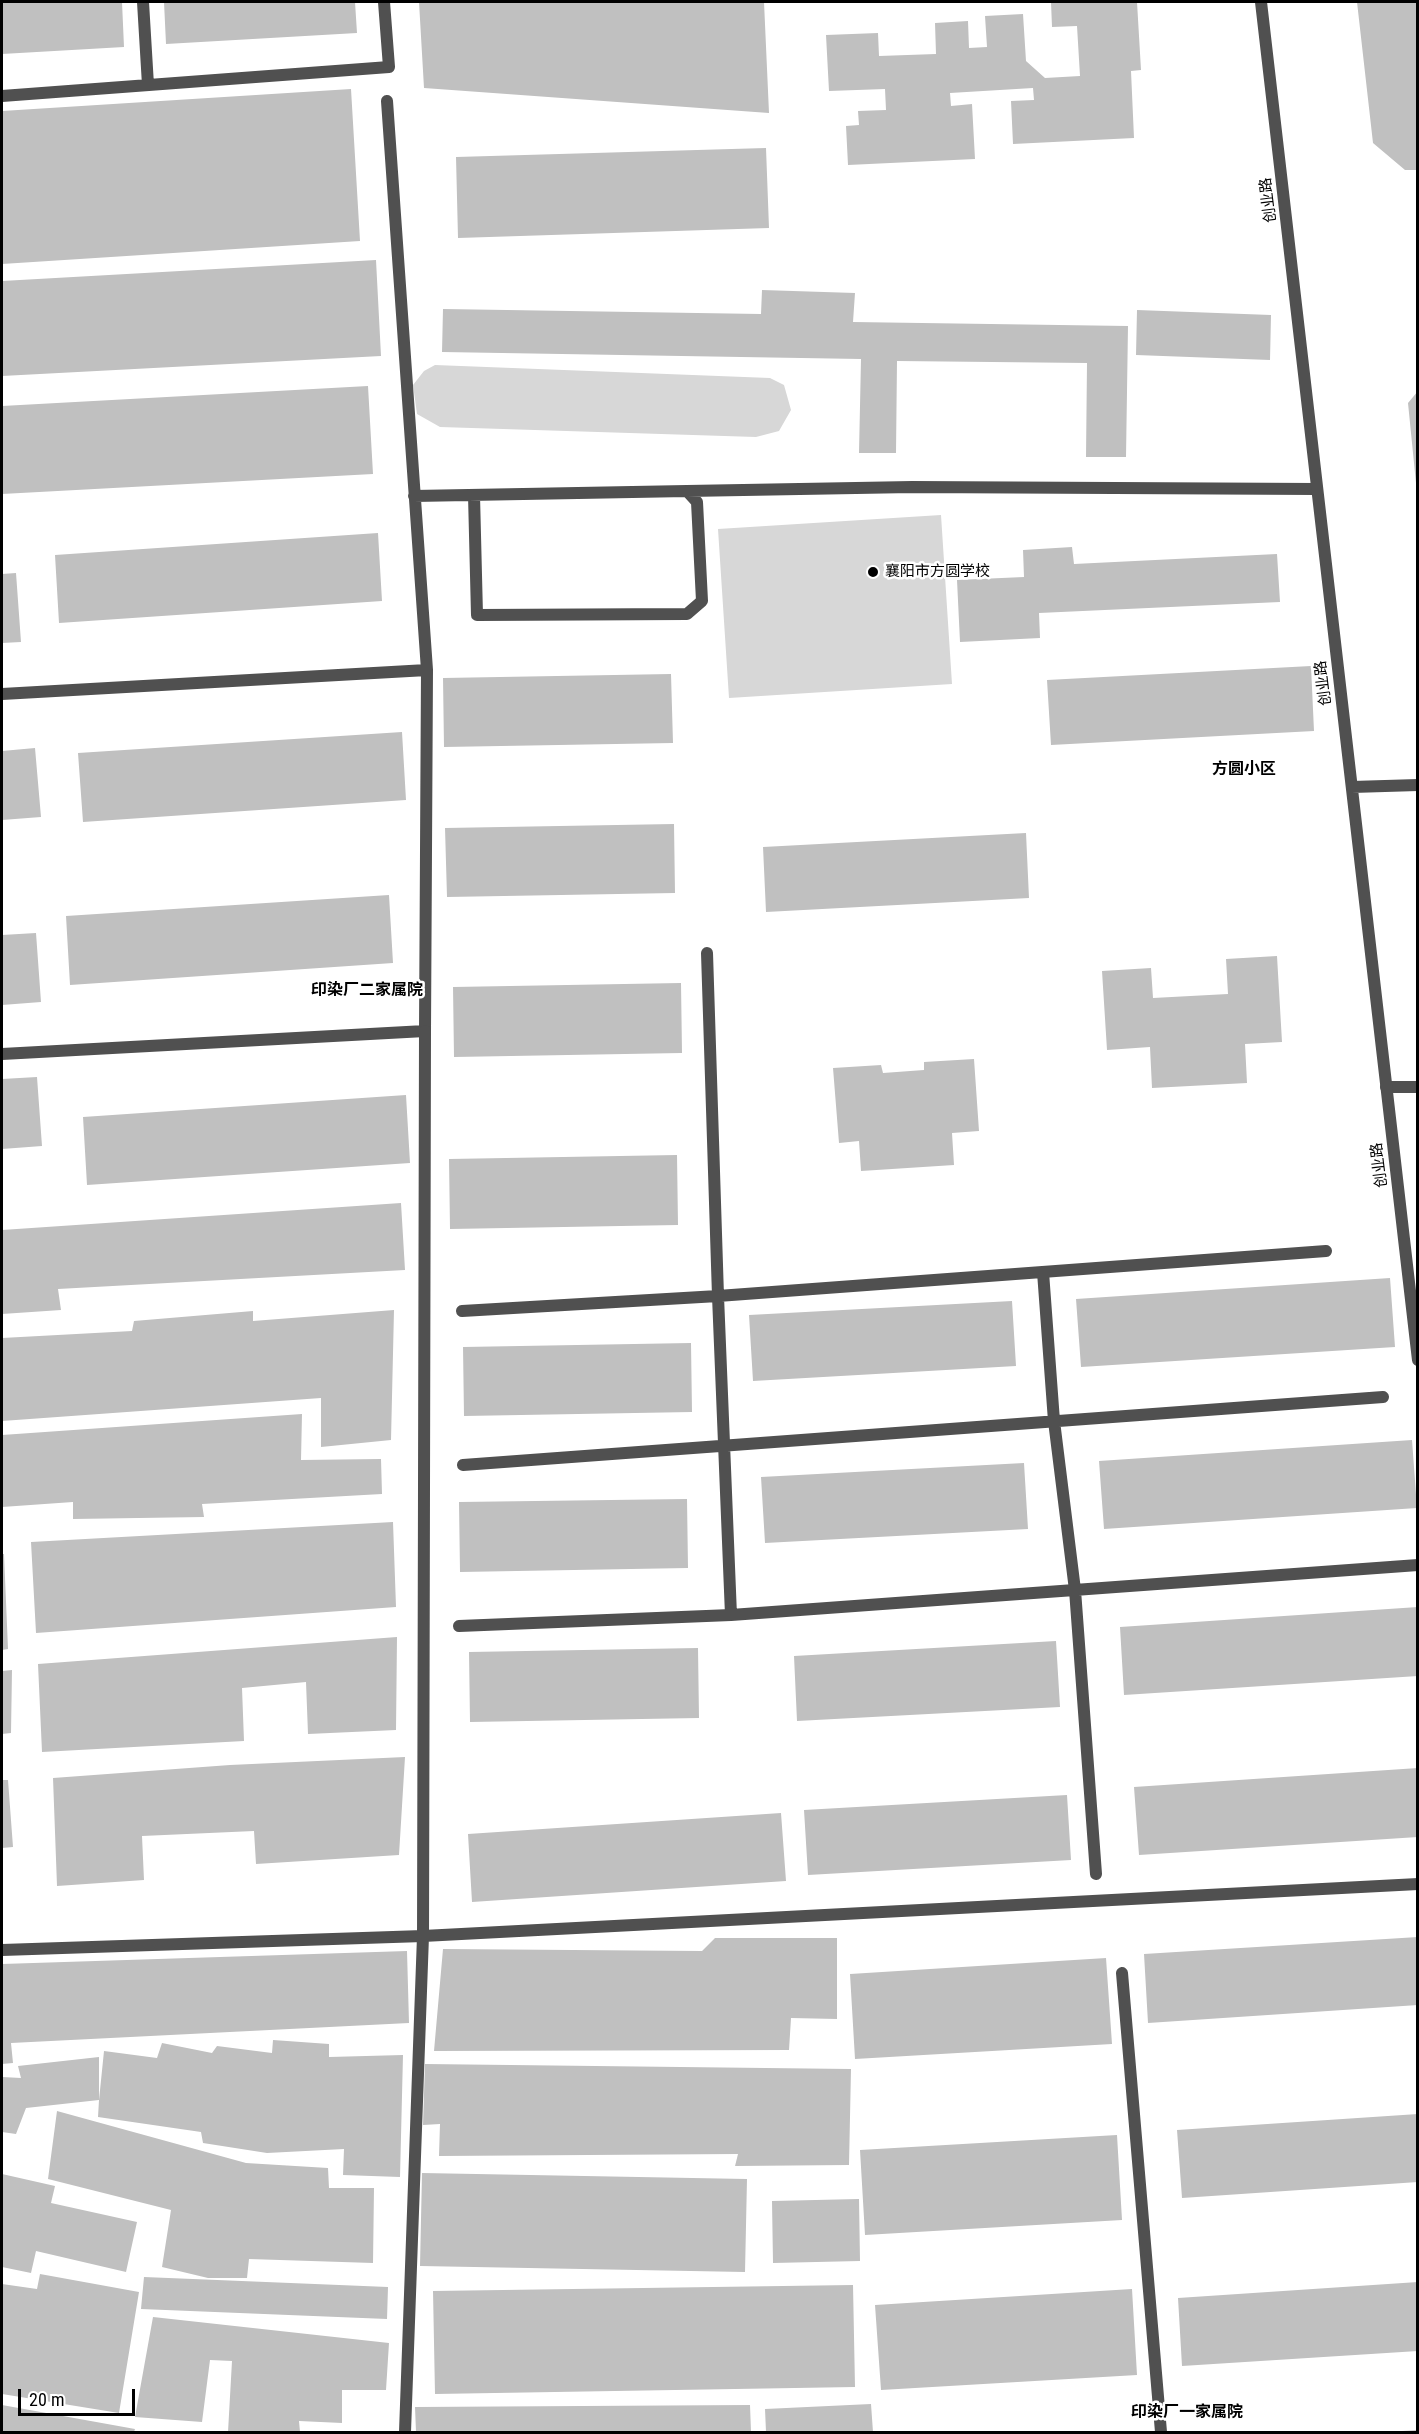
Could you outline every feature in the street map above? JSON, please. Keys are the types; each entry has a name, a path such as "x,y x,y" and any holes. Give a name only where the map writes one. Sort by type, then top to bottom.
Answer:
{"street":[{"path":"142,2 148,85"},
{"path":"2,96 389,67 384,2"},
{"name":"创业路","path":"1261,2 1418,1360"},
{"path":"387,100 427,670 423,1936 405,2433"},
{"path":"414,496 912,487 1317,489"},
{"path":"474,495 477,615 687,614 702,601 697,502 687,491"},
{"path":"2,694 427,670"},
{"path":"1352,787 1418,785"},
{"path":"707,953 718,1296 732,1615"},
{"path":"2,1054 426,1031"},
{"path":"1386,1087 1418,1086"},
{"path":"462,1311 718,1296 1326,1251"},
{"path":"1043,1272 1054,1421 1075,1590 1096,1874"},
{"path":"463,1465 1383,1397"},
{"path":"459,1626 732,1615 1418,1565"},
{"path":"2,1950 423,1936 1418,1884"},
{"path":"1122,1973 1161,2433"}],"shaded area":[{"path":"435,365 770,378 784,385 791,410 779,431 756,437 440,427 417,414 413,385 424,371"},
{"path":"941,515 952,684 729,698 718,529"}],"building":[{"path":"2,2 122,2 124,47 2,54"},
{"path":"164,2 355,2 357,33 166,44"},
{"path":"419,2 764,2 769,113 424,88"},
{"path":"1051,2 1137,2 1141,70 1131,71 1134,138 1013,144 1011,101 1034,100 1033,88 950,93 951,106 972,104 975,159 848,165 846,126 859,125 858,111 886,110 885,89 829,91 826,35 878,33 879,56 936,54 935,23 968,21 969,48 987,47 985,16 1023,14 1026,61 1045,78 1080,76 1077,26 1052,27"},
{"path":"1357,2 1418,2 1418,170 1405,170 1373,143"},
{"path":"351,89 360,241 2,264 2,111"},
{"path":"766,148 769,228 458,238 456,157"},
{"path":"376,260 381,356 2,376 2,281"},
{"path":"762,290 855,293 853,322 1128,326 1126,457 1086,457 1087,363 897,361 896,453 859,453 861,359 442,352 443,309 761,314"},
{"path":"1137,310 1271,315 1270,360 1136,355"},
{"path":"368,386 373,474 2,494 2,406"},
{"path":"1418,391 1418,482 1416,483 1408,403"},
{"path":"378,533 382,601 59,623 55,555"},
{"path":"1072,547 1074,564 1277,554 1280,602 1039,613 1040,638 960,642 957,580 1024,577 1023,550"},
{"path":"16,573 21,642 2,643 2,574"},
{"path":"1311,666 1314,731 1051,745 1047,680"},
{"path":"671,674 673,743 444,747 443,678"},
{"path":"402,732 406,800 83,822 78,753"},
{"path":"35,748 41,817 2,820 2,751"},
{"path":"674,824 675,893 447,897 445,828"},
{"path":"1026,833 1029,898 766,912 763,847"},
{"path":"389,895 393,963 70,985 66,916"},
{"path":"36,933 41,1002 2,1005 2,935"},
{"path":"1277,956 1282,1042 1245,1044 1247,1083 1152,1088 1150,1047 1107,1050 1102,971 1151,968 1153,998 1228,994 1226,959"},
{"path":"681,983 682,1053 454,1057 453,987"},
{"path":"974,1059 979,1131 952,1133 954,1165 861,1171 859,1141 839,1143 833,1068 881,1065 883,1073 924,1070 924,1062"},
{"path":"37,1077 42,1146 2,1149 2,1079"},
{"path":"406,1095 410,1163 87,1185 83,1117"},
{"path":"677,1155 678,1225 450,1229 449,1159"},
{"path":"401,1203 405,1270 58,1289 61,1310 2,1314 2,1230"},
{"path":"1390,1278 1395,1347 1081,1367 1076,1299"},
{"path":"1012,1301 1016,1366 753,1381 749,1315"},
{"path":"394,1310 391,1440 321,1447 321,1398 2,1421 2,1338 132,1331 134,1321 253,1311 253,1321"},
{"path":"691,1343 692,1412 464,1416 463,1347"},
{"path":"302,1414 301,1460 381,1459 382,1494 202,1504 204,1517 73,1519 73,1502 2,1507 2,1435"},
{"path":"1412,1440 1417,1508 1104,1529 1099,1461"},
{"path":"1024,1463 1028,1529 765,1543 761,1477"},
{"path":"687,1499 688,1568 460,1572 459,1502"},
{"path":"393,1522 396,1607 36,1633 31,1542"},
{"path":"2,1554 4,1554 8,1649 2,1650"},
{"path":"1418,1607 1418,1676 1124,1695 1120,1627"},
{"path":"397,1637 396,1730 308,1734 306,1682 242,1688 244,1741 42,1752 38,1664"},
{"path":"1056,1641 1060,1707 797,1721 794,1656"},
{"path":"698,1648 699,1718 470,1722 469,1652"},
{"path":"12,1670 11,1733 2,1734 2,1671"},
{"path":"405,1757 399,1855 256,1864 254,1831 142,1836 144,1880 57,1886 53,1778 230,1765"},
{"path":"1418,1768 1418,1837 1139,1855 1134,1787"},
{"path":"2,1780 8,1780 13,1847 2,1848"},
{"path":"1067,1795 1071,1860 808,1875 804,1810"},
{"path":"781,1813 786,1881 472,1902 468,1834"},
{"path":"1418,1937 1418,2005 1148,2023 1144,1954"},
{"path":"715,1938 837,1938 837,2019 791,2018 789,2050 434,2051 443,1949 702,1951"},
{"path":"407,1951 409,2023 11,2043 13,2063 2,2064 2,1964"},
{"path":"1106,1958 1112,2044 855,2059 850,1974"},
{"path":"273,2040 329,2044 329,2057 403,2055 400,2177 343,2175 344,2149 267,2153 203,2143 201,2132 98,2117 104,2051 157,2058 162,2043 212,2053 217,2046 272,2053"},
{"path":"99,2057 99,2100 26,2108 16,2134 2,2132 2,2077 21,2078 18,2066"},
{"path":"425,2064 851,2069 849,2165 735,2166 738,2154 439,2156 440,2124 423,2125"},
{"path":"57,2111 246,2163 328,2168 329,2188 374,2188 373,2263 249,2259 247,2278 208,2278 162,2267 171,2210 48,2179"},
{"path":"1418,2114 1418,2182 1182,2198 1177,2130"},
{"path":"1117,2135 1122,2220 865,2235 860,2150"},
{"path":"422,2173 747,2179 745,2272 420,2266"},
{"path":"2,2174 55,2186 51,2203 137,2222 126,2272 36,2251 31,2273 2,2267"},
{"path":"859,2199 860,2261 773,2263 772,2201"},
{"path":"40,2274 139,2292 119,2413 2,2394 2,2284 37,2289"},
{"path":"144,2277 388,2287 387,2319 141,2309"},
{"path":"1418,2282 1418,2351 1182,2366 1178,2298"},
{"path":"853,2285 855,2387 435,2394 433,2291"},
{"path":"1132,2289 1137,2375 881,2390 875,2305"},
{"path":"153,2317 389,2343 386,2390 342,2390 342,2423 299,2421 300,2432 228,2432 232,2361 210,2360 202,2422 135,2417"},
{"path":"871,2404 873,2432 766,2432 765,2409"},
{"path":"2,2405 135,2429 134,2432 2,2432"},
{"path":"750,2405 751,2432 416,2432 415,2407"},
{"path":"1418,2430 1418,2432 1402,2432 1402,2431"}],"place":[{"name":"襄阳市方圆学校","path":"873,572"}],"district":[{"name":"方圆小区","path":"1244,770"},
{"name":"印染厂二家属院","path":"367,991"},
{"name":"印染厂一家属院","path":"1187,2413"}]}
